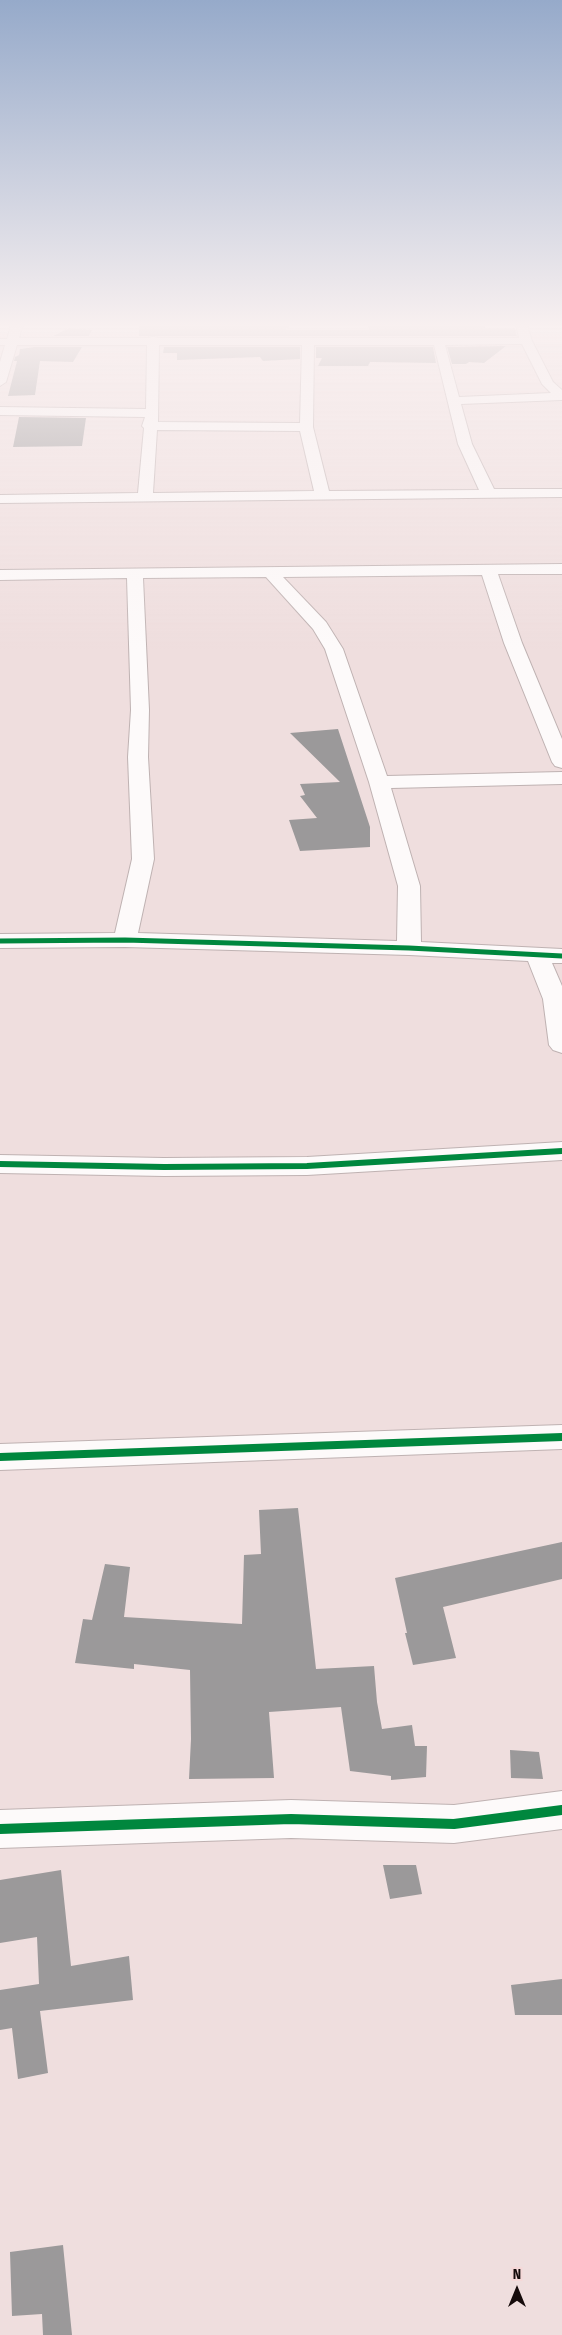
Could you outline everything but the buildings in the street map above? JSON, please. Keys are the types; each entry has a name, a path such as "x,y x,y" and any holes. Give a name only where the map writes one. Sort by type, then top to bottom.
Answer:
{"street":[{"path":"145,497 149,434"},
{"path":"308,434 322,494"},
{"path":"462,434 465,444 488,493"},
{"path":"0,499 322,494 562,493"},
{"path":"0,575 562,570"},
{"path":"489,571 513,643 562,762"},
{"path":"272,574 320,626 334,649 379,782 409,886 409,948"},
{"path":"125,940 142,860 138,757 140,710 135,575"},
{"path":"379,782 562,778"},
{"path":"0,941 125,940 409,948 550,956 554,999 562,1045"},
{"path":"0,1164 164,1168 307,1166 562,1151"},
{"path":"0,1457 562,1436"},
{"path":"0,1829 291,1819 454,1824 562,1810"}],"cycle path":[{"path":"0,941 125,940 409,948 562,956"},
{"path":"0,1164 164,1167 307,1166 562,1151"},
{"path":"0,1457 562,1437"},
{"path":"0,1829 291,1819 454,1824 562,1810"}]}
